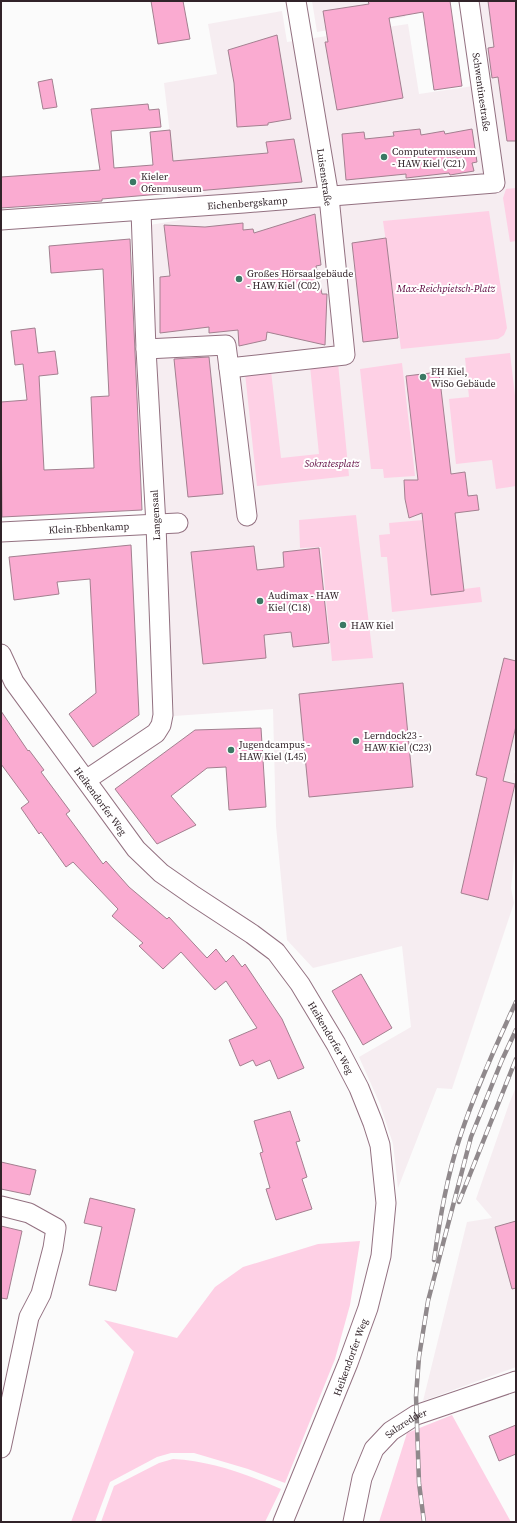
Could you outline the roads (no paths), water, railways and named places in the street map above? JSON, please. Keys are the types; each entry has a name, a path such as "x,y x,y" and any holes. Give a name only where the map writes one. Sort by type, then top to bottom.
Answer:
{"street":[{"name":"Luisenstraße","path":"229,368 345,355 329,196 296,1"},
{"name":"Schwentinestraße","path":"469,1 495,182"},
{"name":"Eichenbergskamp","path":"1,220 141,211 495,182"},
{"name":"Langensaal","path":"86,780 156,733 161,725 163,715 156,525 146,349 141,211"},
{"path":"146,349 226,345 246,516"},
{"name":"Klein-Ebbenkamp","path":"1,532 178,523"},
{"name":"Heikendorfer Weg","path":"1,654 14,682 136,849 161,873 252,934 276,952 300,984 336,1044 364,1100 373,1123 380,1145 386,1210 381,1256 368,1308 348,1363 283,1522"},
{"path":"1,1206 29,1213 56,1228 53,1248 41,1294 29,1317 1,1448"},
{"name":"Salzredder","path":"353,1522 362,1478 374,1449 390,1431 416,1415 516,1381"}],"railway":[{"path":"434,1260 444,1197 456,1149 480,1084 516,1002"},
{"path":"424,1522 419,1483 416,1396 419,1357 428,1301 471,1137 502,1060 516,1030"},
{"path":"459,1202 516,1059"}],"place":[{"name":"Computermuseum - HAW Kiel (C21)","path":"384,157"},
{"name":"Kieler Ofenmuseum","path":"133,182"},
{"name":"Großes Hörsaalgebäude - HAW Kiel (C02)","path":"239,279"},
{"name":"FH Kiel, WiSo Gebäude","path":"423,377"},
{"name":"Audimax - HAW Kiel (C18)","path":"260,601"},
{"name":"HAW Kiel","path":"343,625"},
{"name":"Lerndock23 - HAW Kiel (C23)","path":"356,741"},
{"name":"Jugendcampus - HAW Kiel (L45)","path":"231,750"}],"park label":[{"name":"Max-Reichpietsch-Platz","path":"446,288"},
{"name":"Sokratesplatz","path":"332,463"}]}
